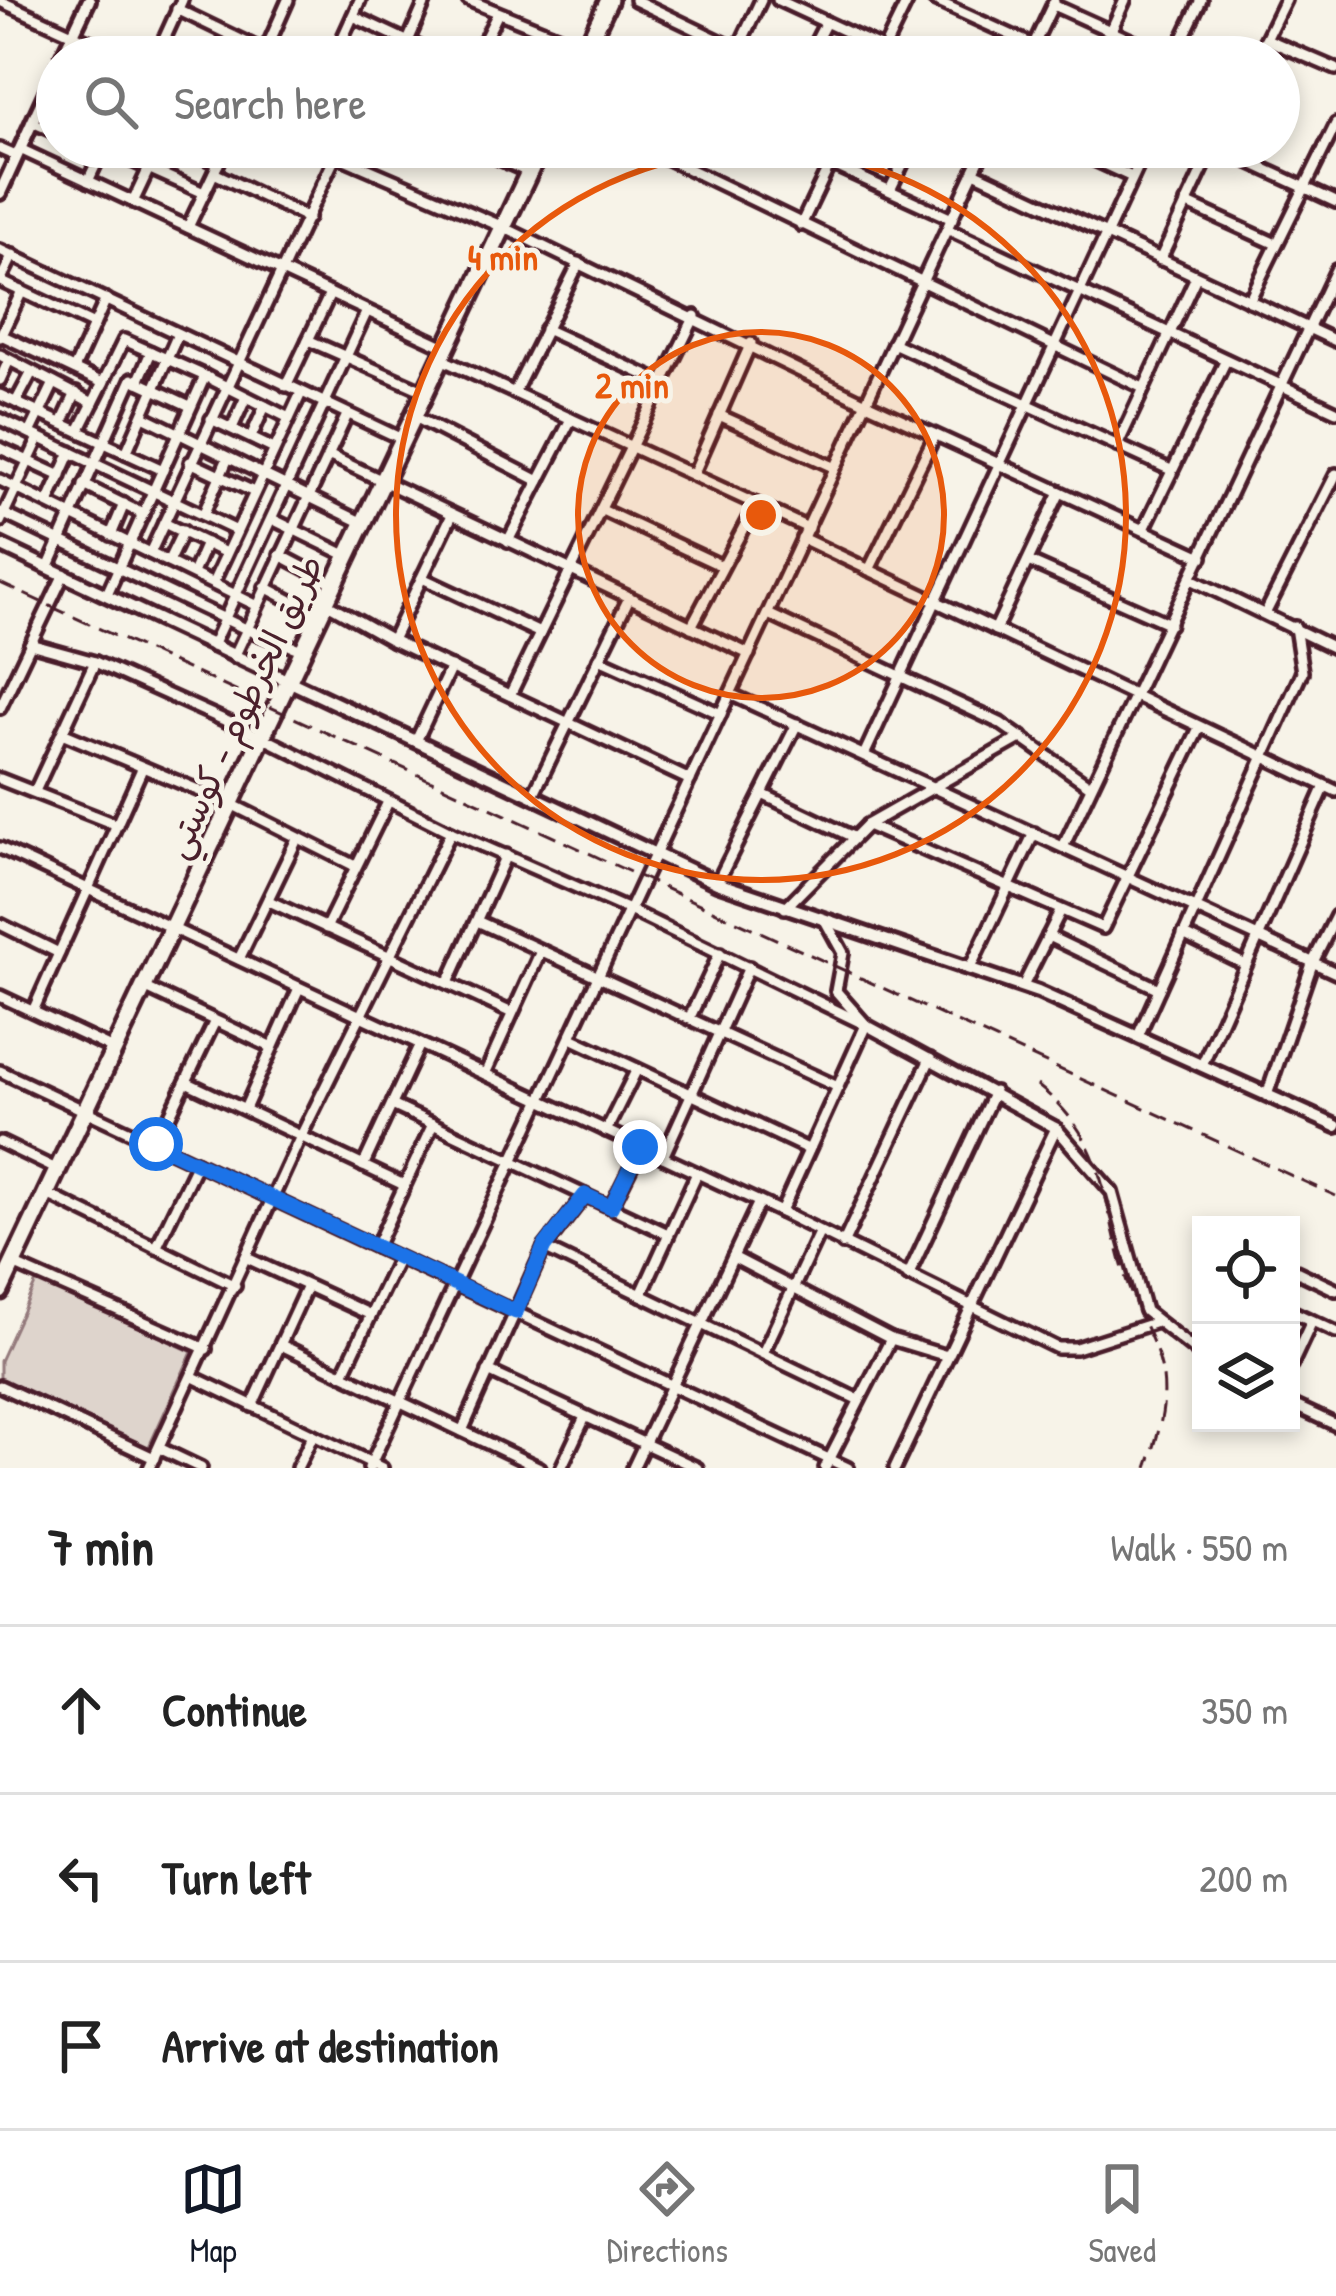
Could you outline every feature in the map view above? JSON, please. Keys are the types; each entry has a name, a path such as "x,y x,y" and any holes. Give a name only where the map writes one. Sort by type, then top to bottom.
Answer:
{"highway":[{"path":"592,36 609,0"},
{"name":"طريق الخرطوم - كوستي","path":"0,1291 531,168"}],"street":[{"path":"72,34 89,0"},
{"path":"276,36 288,0"},
{"path":"344,36 360,0"},
{"path":"409,36 426,0"},
{"path":"468,0 549,36"},
{"path":"635,0 703,36"},
{"path":"743,36 761,0"},
{"path":"778,0 856,36"},
{"path":"890,36 908,0"},
{"path":"934,0 1014,36"},
{"path":"1109,36 1125,0"},
{"path":"1182,36 1201,0"},
{"path":"1267,36 1285,0"},
{"path":"0,1 76,36"},
{"path":"1038,36 1054,2 1125,36"},
{"path":"165,36 179,5 237,36"},
{"path":"486,36 498,13"},
{"path":"353,16 398,36"},
{"path":"819,36 826,22"},
{"path":"1300,54 1336,69"},
{"path":"0,193 36,113"},
{"path":"32,122 36,124"},
{"path":"1249,302 1334,131"},
{"path":"0,148 36,160"},
{"path":"56,168 368,311 514,393 755,504 869,570 1330,788 1256,937 1202,1065"},
{"path":"88,181 94,168"},
{"path":"133,202 150,168 204,193"},
{"path":"188,227 216,168 308,218"},
{"path":"150,553 330,168"},
{"path":"365,168 695,316 864,402 1202,556"},
{"path":"520,168 529,172"},
{"path":"688,168 1143,388"},
{"path":"801,225 828,168"},
{"path":"839,168 890,190 1076,290 1336,411"},
{"path":"890,190 901,168"},
{"path":"193,1377 374,1466 976,168"},
{"path":"1112,168 1132,177"},
{"path":"864,755 1136,168"},
{"path":"1160,260 1204,168"},
{"path":"1261,168 1336,202"},
{"path":"974,172 1336,341"},
{"path":"1186,203 1276,244"},
{"path":"0,250 403,439"},
{"path":"13,255 0,281 94,325"},
{"path":"514,393 579,263"},
{"path":"1063,847 1336,270"},
{"path":"1117,446 1196,277"},
{"path":"22,291 1,336 103,383"},
{"path":"286,386 330,294"},
{"path":"74,369 106,299"},
{"path":"212,646 368,311"},
{"path":"510,695 695,316"},
{"path":"48,568 135,381 152,322"},
{"path":"545,329 663,383"},
{"path":"126,453 178,334"},
{"path":"79,431 124,340 289,418"},
{"path":"308,340 426,392"},
{"path":"693,475 751,343"},
{"path":"892,343 1171,470"},
{"path":"0,380 5,358 93,403"},
{"path":"1144,529 1226,360"},
{"path":"110,369 190,406"},
{"path":"16,402 32,372"},
{"path":"106,594 205,376"},
{"path":"232,428 255,402 267,377"},
{"path":"54,382 40,413 28,461 1,516 302,650"},
{"path":"62,423 76,393"},
{"path":"213,583 301,393"},
{"path":"0,394 163,470"},
{"path":"251,437 255,402"},
{"path":"234,656 347,415"},
{"path":"719,415 834,467"},
{"path":"142,416 362,522"},
{"path":"415,417 539,481"},
{"path":"0,419 236,530"},
{"path":"211,419 274,449"},
{"path":"508,541 571,419"},
{"path":"18,428 4,450 61,476"},
{"path":"869,570 935,435"},
{"path":"48,503 71,452"},
{"path":"328,455 748,654"},
{"path":"203,515 228,458"},
{"path":"190,463 254,492"},
{"path":"1266,612 1336,474"},
{"path":"0,480 256,604"},
{"path":"84,485 143,514"},
{"path":"995,630 1060,492"},
{"path":"111,535 124,504"},
{"path":"691,627 755,504"},
{"path":"602,511 722,566"},
{"path":"392,640 452,515"},
{"path":"272,519 346,555"},
{"path":"164,523 226,553"},
{"path":"168,562 183,531"},
{"path":"193,574 206,543"},
{"path":"0,545 717,884 1023,986 1336,1126"},
{"path":"280,555 333,584"},
{"path":"1028,561 1170,624"},
{"path":"0,708 64,574"},
{"path":"422,578 540,633"},
{"path":"1192,579 1332,646 1336,629"},
{"path":"265,587 392,640 690,780"},
{"path":"533,795 629,598"},
{"path":"769,614 901,674 1022,737 1090,786"},
{"path":"1138,1036 1302,672 1295,627"},
{"path":"30,644 95,662 264,738 451,832 629,910 866,1025 1056,1128 1112,1192 1139,1297 1154,1323 1192,1349"},
{"path":"599,659 722,714"},
{"path":"34,791 95,662"},
{"path":"416,741 451,668"},
{"path":"730,694 1336,974"},
{"path":"717,884 797,724"},
{"path":"867,825 1096,928 1105,926 1199,728"},
{"path":"62,733 231,804 296,841 355,866"},
{"path":"784,908 867,825 1022,737"},
{"path":"33,1011 141,770"},
{"path":"0,778 117,824"},
{"path":"762,794 853,836"},
{"path":"326,928 388,802"},
{"path":"154,1458 302,1136 451,832"},
{"path":"970,968 1034,833"},
{"path":"239,959 296,841"},
{"path":"0,848 781,1212 1057,1348 1076,1348 1154,1323"},
{"path":"448,983 506,855"},
{"path":"268,901 512,1013"},
{"path":"1023,986 1060,912"},
{"path":"1267,1095 1312,964 1336,916"},
{"path":"477,921 838,1087"},
{"path":"826,922 844,953 836,991 866,1025"},
{"path":"0,924 59,953"},
{"path":"1084,952 1096,928"},
{"path":"1183,934 1244,964"},
{"path":"1048,936 1159,989"},
{"path":"485,1074 541,951"},
{"path":"690,1018 719,953"},
{"path":"663,1157 749,967"},
{"path":"144,988 271,1047"},
{"path":"245,1109 299,988"},
{"path":"0,996 113,1048"},
{"path":"156,1144 214,1023"},
{"path":"781,1212 866,1025"},
{"path":"571,1038 808,1149"},
{"path":"363,1166 420,1044"},
{"path":"843,1244 930,1059"},
{"path":"606,1131 637,1069"},
{"path":"0,1072 673,1386 827,1463 848,1468"},
{"path":"186,1082 404,1186"},
{"path":"908,1276 994,1092"},
{"path":"392,1106 668,1234"},
{"path":"376,1247 433,1124"},
{"path":"896,1468 1056,1128"},
{"path":"0,1142 56,1169"},
{"path":"611,1207 640,1147"},
{"path":"156,1248 196,1163"},
{"path":"641,1295 697,1173"},
{"path":"45,1193 235,1286"},
{"path":"462,1431 544,1247 585,1195"},
{"path":"633,1468 759,1202"},
{"path":"763,1353 819,1233"},
{"path":"544,1247 857,1400"},
{"path":"733,1257 891,1339 947,1356"},
{"path":"247,1258 371,1315"},
{"path":"343,1374 398,1258"},
{"path":"13,1264 206,1349"},
{"path":"1300,1273 1336,1289"},
{"path":"252,1406 307,1286"},
{"path":"1300,1315 1336,1332"},
{"path":"1300,1347 1312,1321"},
{"path":"827,1463 891,1339"},
{"path":"281,1346 540,1468"},
{"path":"488,1371 698,1468"},
{"path":"0,1386 154,1458 201,1468"},
{"path":"1300,1408 1336,1425"},
{"path":"561,1468 584,1417"},
{"path":"297,1468 313,1435"}],"shaded area":[{"path":"37,1280 192,1352 146,1453 0,1385 0,1361"}],"railway":[{"path":"0,583 1336,1196"},
{"path":"1037,1085 1061,1107 1091,1152 1127,1282 1160,1364 1162,1412 1147,1468"}],"route":[{"path":"156,1144 516,1312 544,1247 563,1221 585,1195 611,1207 640,1147"}]}
